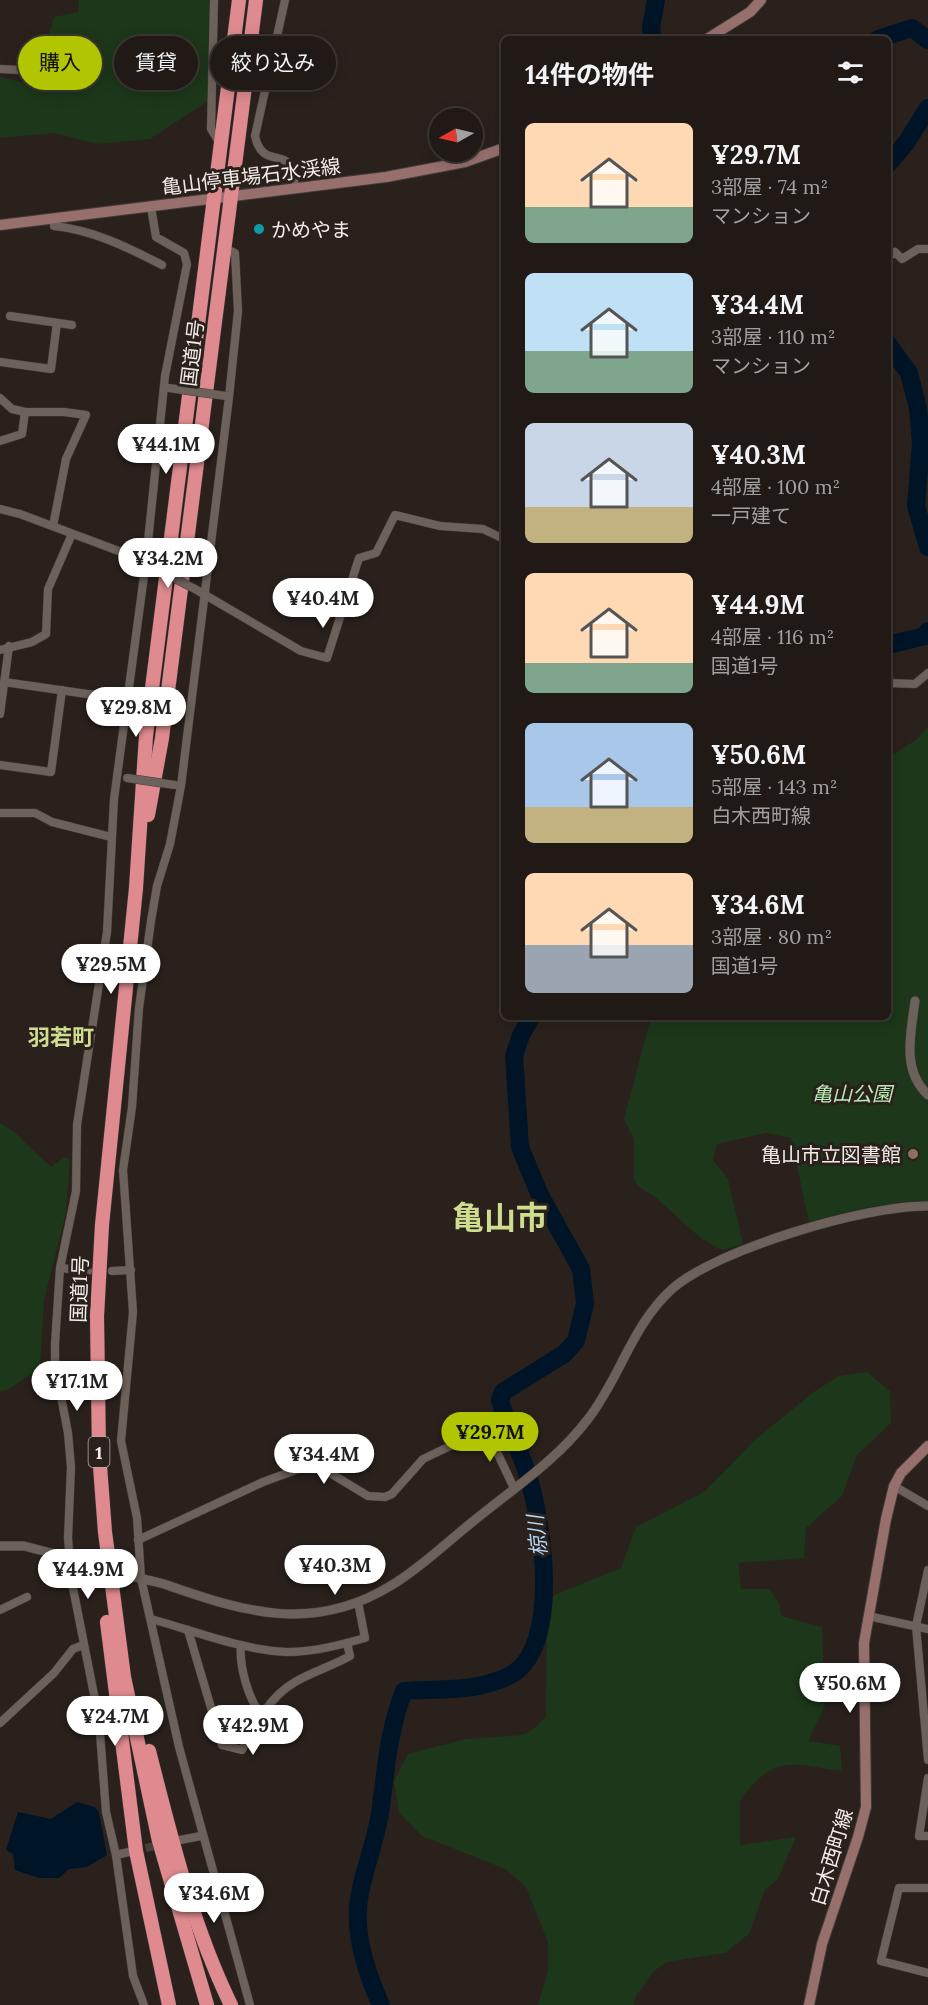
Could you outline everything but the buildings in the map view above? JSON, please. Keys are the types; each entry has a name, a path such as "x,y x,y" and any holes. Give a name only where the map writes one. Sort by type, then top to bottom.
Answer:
{"highway":[{"name":"国道1号","path":"207,2005 159,1841 124,1677 105,1532 99,1454 97,1316 112,1109 136,888 146,736 239,0"},
{"name":"国道1号","path":"136,888 162,738 256,0"},
{"name":"1","path":"105,1532 101,1560 103,1587 136,1851 169,2005"},
{"name":"1","path":"124,1677 132,1684 174,1847 201,1934 231,2005"}],"main road":[{"path":"712,36 750,12 761,0"},
{"name":"亀山停車場石水渓線","path":"0,225 212,200 428,170 465,162 501,149"},
{"name":"白木西町線","path":"809,2005 822,1944 858,1838 866,1807 867,1777 862,1665 868,1616 894,1486 910,1462 928,1446"}],"street":[{"path":"214,0 211,129 220,144"},
{"path":"285,0 255,136 258,148 266,156 283,160 291,167 295,188"},
{"path":"0,69 18,70"},
{"path":"144,2005 133,1976 116,1855 106,1812 99,1719 83,1646 69,1557 71,1467 68,1434 55,1365 60,1268 75,1200 77,1125 107,932 111,837 117,776 129,696 166,388 187,258 180,248 156,237 151,207"},
{"path":"54,219 54,226 79,228 162,265"},
{"path":"225,249 235,253 238,310 205,597 170,844 157,886 139,1008 132,1107 123,1170 131,1270 131,1352 121,1441 134,1495 141,1578 178,1747 250,2005"},
{"path":"891,255 895,252 902,259 918,249 928,249"},
{"path":"10,316 72,325"},
{"path":"0,362 51,369 57,323"},
{"path":"166,388 228,396"},
{"path":"0,398 12,409 25,412 64,412 86,415 66,459 52,526"},
{"path":"0,441 22,434 25,412"},
{"path":"0,509 146,561 301,651 327,658 358,558 376,553 395,515 441,526 483,529 501,538"},
{"path":"0,650 33,642 46,634 48,589 72,534"},
{"path":"0,714 9,646"},
{"path":"891,683 915,684 928,673"},
{"path":"4,682 129,696"},
{"path":"0,765 51,772 62,690"},
{"path":"117,776 178,785"},
{"path":"0,813 35,813 52,822 111,837"},
{"path":"915,1001 909,1056 911,1069 928,1095"},
{"path":"121,1573 234,1607 274,1614 314,1614 358,1602 401,1579 540,1467 585,1424 644,1322 664,1297 689,1277 740,1253 843,1218 884,1209 928,1206"},
{"path":"60,1268 88,1271"},
{"path":"112,1271 131,1270"},
{"path":"138,1540 263,1482 301,1468 325,1470 368,1496 385,1497 392,1494 423,1460 486,1429 516,1486"},
{"path":"894,1486 928,1506"},
{"path":"0,1546 24,1546 82,1561"},
{"path":"928,1572 916,1626 925,1685 928,1760"},
{"path":"0,1610 27,1597"},
{"path":"151,1619 241,1645 287,1652 323,1649 365,1638 358,1602"},
{"path":"868,1616 928,1629"},
{"path":"188,1630 222,1745 242,1750 261,1715 295,1682 323,1671 350,1656 347,1643"},
{"path":"241,1645 240,1656 254,1706 261,1715"},
{"path":"0,1723 54,1673 72,1649 83,1646"},
{"path":"928,1778 919,1836 928,1836"},
{"path":"180,1840 201,1836"},
{"path":"116,1855 129,1852"},
{"path":"928,1888 899,1888 881,1961 928,1973"}],"green space":[{"path":"79,0 209,0 208,101 150,139 97,144 55,133 0,138 0,77 18,81 18,90 102,90 102,36 48,36 54,17 78,12"},
{"name":"亀山公園","path":"928,727 928,1201 882,1205 809,1222 791,1138 766,1133 717,1144 713,1160 728,1179 743,1244 723,1250 695,1233 664,1205 638,1186 634,1180 634,1139 624,1119 650,1020 891,1020 891,756 916,740"},
{"path":"0,1123 14,1132 51,1167 64,1157 70,1159 66,1213 44,1300 40,1368 7,1390 0,1391"},
{"path":"867,1372 890,1391 891,1423 857,1455 842,1496 806,1528 804,1558 738,1563 741,1589 769,1589 779,1602 781,1616 822,1627 825,1706 808,1741 840,1746 842,1771 796,1765 774,1768 753,1785 740,1800 740,1845 796,1837 777,1880 765,1890 749,1934 725,1953 667,1962 654,1971 636,1996 634,2005 538,2005 548,1971 548,1942 526,1887 505,1869 422,1836 399,1813 394,1781 408,1754 466,1739 523,1735 536,1727 546,1716 547,1606 554,1595 621,1568 636,1527 704,1492 756,1439 815,1391 839,1376"}],"water":[{"path":"77,1802 95,1807 99,1813 107,1855 87,1867 69,1869 59,1878 39,1878 15,1870 13,1854 6,1850 18,1812 51,1819"}],"waterway":[{"name":"椋川","path":"652,36 656,0"},
{"name":"椋川","path":"887,36 912,28 928,40"},
{"name":"椋川","path":"891,160 906,143 928,108"},
{"name":"椋川","path":"891,348 909,373 918,408 921,443 916,506 928,547"},
{"name":"椋川","path":"891,644 925,636 928,631"},
{"name":"椋川","path":"381,2005 362,1951 358,1907 378,1823 391,1736 404,1691 468,1688 507,1677 525,1662 537,1640 543,1611 542,1546 537,1514 524,1464 500,1400 503,1392 564,1354 576,1341 585,1303 581,1269 539,1193 520,1147 514,1056 529,1020"}],"tunnel":[{"path":"82,1561 113,1571"},
{"path":"134,1851 163,1844"}],"place":[{"name":"かめやま","path":"259,229"},
{"name":"亀山市立図書館","path":"913,1154"}],"district":[{"name":"羽若町","path":"61,1037"},
{"name":"亀山市","path":"500,1217"}]}
